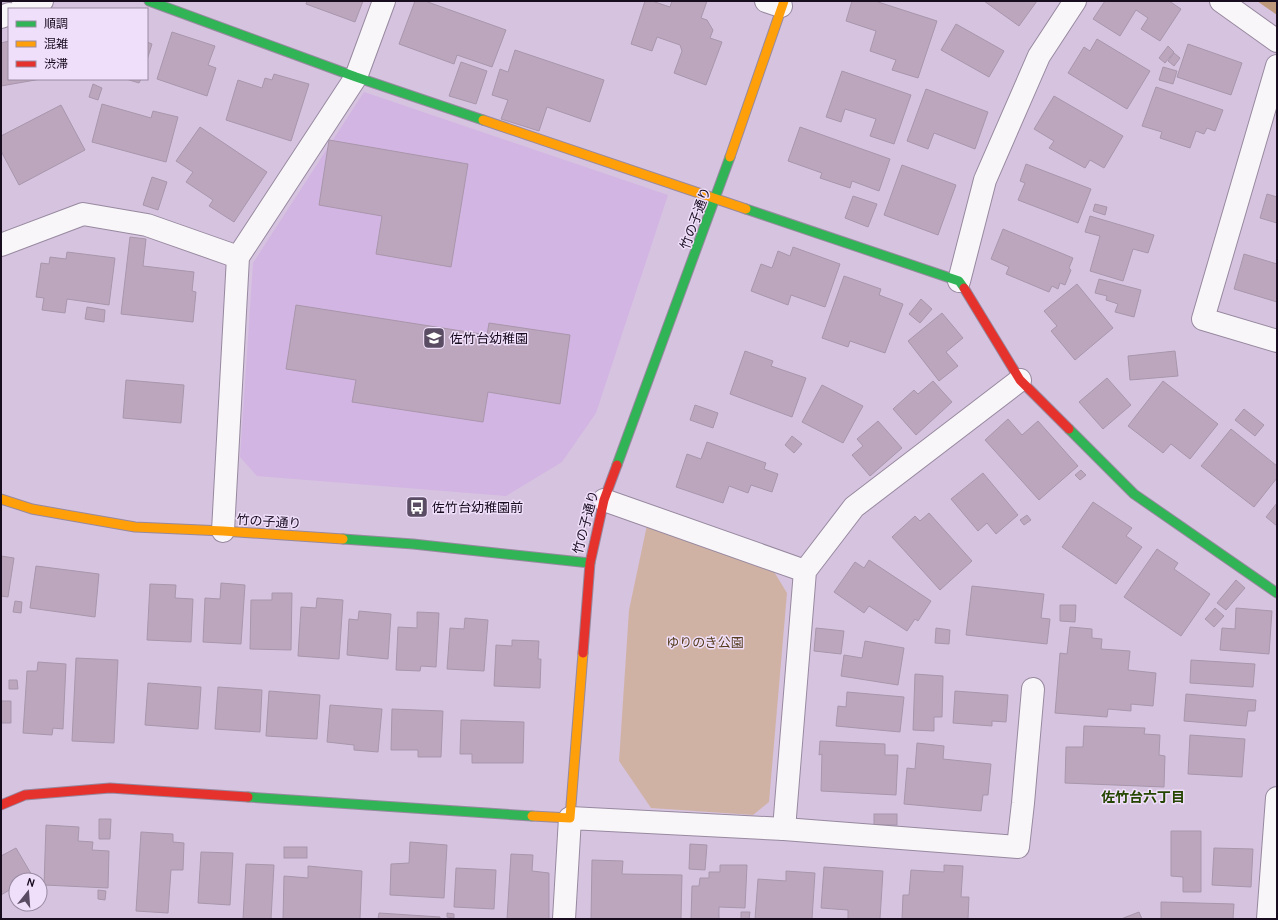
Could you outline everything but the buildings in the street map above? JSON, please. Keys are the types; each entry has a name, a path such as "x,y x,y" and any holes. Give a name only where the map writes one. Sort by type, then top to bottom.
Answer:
{"street":[{"path":"24,8 42,1"},
{"path":"149,1 356,77 959,281 1020,380 1134,494 1277,593"},
{"path":"223,531 238,257 356,77 384,1"},
{"path":"959,281 985,180 1039,56 1075,1"},
{"path":"1221,1 1277,41"},
{"name":"竹の子通り","path":"1,498 32,510 135,527 223,531 413,544 590,563 604,500 716,199 777,3"},
{"path":"1277,66 1203,319 1277,341"},
{"path":"1,245 83,214 147,225 238,257"},
{"path":"784,828 805,571 854,507 1020,380"},
{"path":"604,500 805,571"},
{"path":"564,919 570,818 590,563"},
{"path":"1,805 25,795 110,788 570,818 784,828 1018,848 1033,689"},
{"path":"1268,919 1277,798"}],"shaded area":[{"path":"1257,1 1277,1 1277,15"},
{"name":"佐竹台幼稚園","path":"364,92 668,195 596,413 562,462 506,496 257,476 240,457 253,263"}],"green space":[{"name":"ゆりのき公園","path":"647,525 773,570 787,593 769,802 753,815 651,808 619,761 629,610"}],"traffic: fast":[{"path":"149,1 356,77 483,120"},
{"path":"617,465 730,157"},
{"path":"746,209 959,281 964,288"},
{"path":"1069,429 1134,494 1277,593"},
{"path":"343,539 413,544 590,563"},
{"path":"248,797 532,816"}],"traffic: slow":[{"path":"730,157 784,1"},
{"path":"483,120 746,209"},
{"path":"1,499 32,509 135,527 343,539"},
{"path":"532,816 570,818 583,653"}],"traffic: jam":[{"path":"964,288 1020,380 1069,429"},
{"path":"583,653 590,563 604,500 617,465"},
{"path":"1,805 25,795 110,788 248,797"}],"place":[{"name":"佐竹台幼稚園","path":"434,338"},
{"name":"佐竹台幼稚園前","path":"417,507"}],"district":[{"name":"佐竹台六丁目","path":"1143,797"}]}
